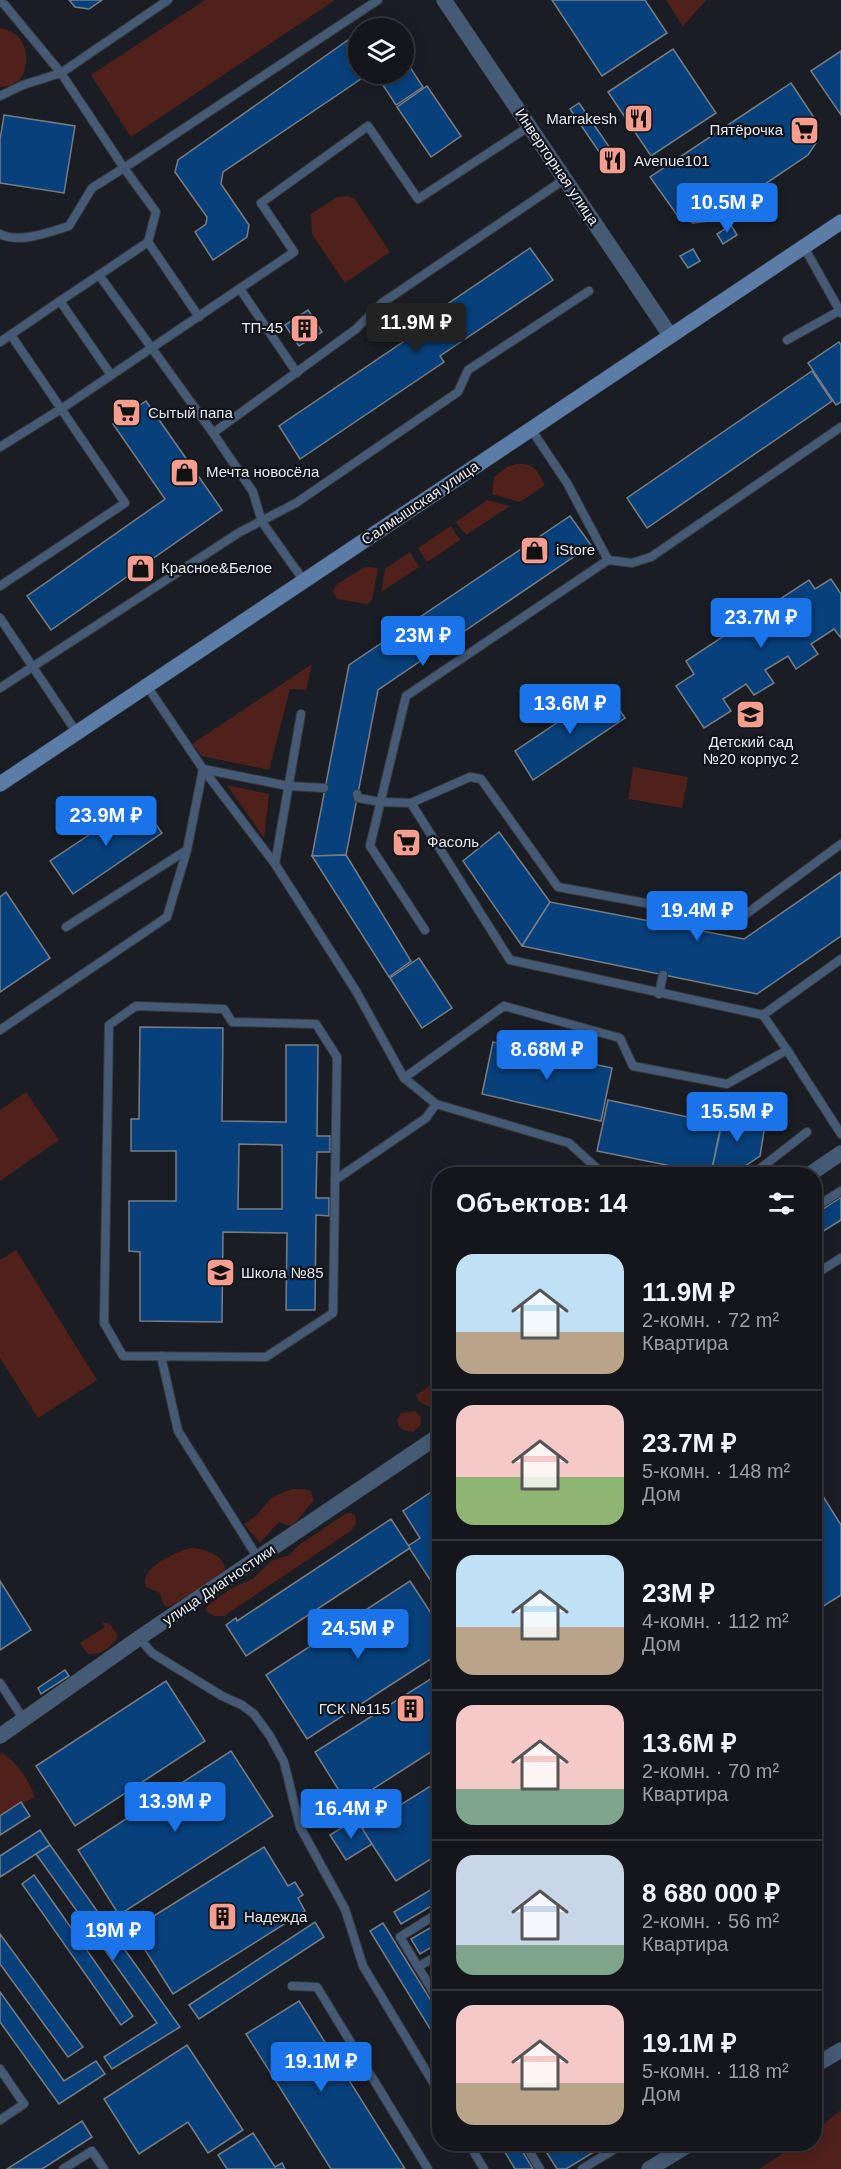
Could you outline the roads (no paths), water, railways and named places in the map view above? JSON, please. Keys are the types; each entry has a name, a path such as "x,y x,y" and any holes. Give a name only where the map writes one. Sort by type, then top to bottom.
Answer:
{"main road":[{"name":"Салмышская улица","path":"0,784 841,222"}],"street":[{"name":"Инверторная улица","path":"444,0 670,335"},
{"path":"820,1167 841,1153"},
{"name":"улица Диагностики","path":"0,1736 139,1638 432,1441"},
{"path":"822,2061 841,2050"},
{"path":"649,2169 679,2151"}],"lane":[{"path":"0,96 61,73 168,0"},
{"path":"0,234 35,237 69,226 92,188 378,0"},
{"path":"0,2 61,73 156,212 148,242 0,342"},
{"path":"0,447 61,409 294,252 261,203 368,126 418,199 530,126"},
{"path":"213,433 356,329 382,303 565,179"},
{"path":"148,242 199,317"},
{"path":"787,340 840,312 804,247"},
{"path":"99,275 253,492 262,522 304,581"},
{"path":"240,289 297,373"},
{"path":"0,688 240,532 296,503 459,392 468,370 589,291"},
{"path":"60,301 111,375"},
{"path":"0,586 125,503 11,335"},
{"path":"425,930 370,846 406,696 608,560 632,563 651,557 841,427"},
{"path":"531,429 567,483 608,560"},
{"path":"0,618 77,733"},
{"path":"147,686 203,769 275,864 356,991 404,1078 436,1104 569,1143 595,1167"},
{"path":"275,864 302,714"},
{"path":"203,769 288,786 324,788"},
{"path":"0,1030 167,917 187,850 203,769"},
{"path":"357,794 358,798 381,802 411,803 470,777 482,779 558,887 738,920 841,844"},
{"path":"411,803 510,960 763,1016 841,1134"},
{"path":"66,927 187,850"},
{"path":"673,925 676,908"},
{"path":"763,1016 841,959"},
{"path":"659,994 663,975"},
{"path":"136,1006 224,1009 232,1022 316,1024 337,1057 333,1313 266,1357 161,1356 123,1356 104,1323 109,1025 136,1006"},
{"path":"404,1078 504,1006 620,1038 633,1066 728,1084 787,1050"},
{"path":"335,1180 426,1118 436,1104"},
{"path":"762,1167 807,1132"},
{"path":"822,1203 841,1191"},
{"path":"822,1270 841,1258"},
{"path":"161,1356 178,1431 258,1558"},
{"path":"139,1638 152,1653 222,1696 242,1705 254,1714 270,1736 284,1762 300,1827 345,1909 363,1966 432,2081"},
{"path":"0,1683 24,1720"},
{"path":"432,1917 400,1936 432,1989"},
{"path":"418,1967 432,1959"},
{"path":"292,1986 317,1988 428,2169"},
{"path":"0,2070 24,2104 0,2120"},
{"path":"63,2169 92,2151 104,2169"},
{"path":"473,2151 484,2169"},
{"path":"529,2151 540,2169"},
{"path":"582,2169 612,2151"}],"place":[{"name":"Marrakesh","path":"638,119"},
{"name":"Пятёрочка","path":"804,130"},
{"name":"Avenue101","path":"613,161"},
{"name":"ТП-45","path":"304,328"},
{"name":"Сытый папа","path":"127,413"},
{"name":"Мечта новосёла","path":"185,472"},
{"name":"iStore","path":"535,550"},
{"name":"Красное&Белое","path":"140,568"},
{"name":"Детский сад №20 корпус 2","path":"751,715"},
{"name":"Фасоль","path":"406,842"},
{"name":"Школа №85","path":"220,1273"},
{"name":"ГСК №115","path":"411,1709"},
{"name":"Надежда","path":"223,1917"}]}
